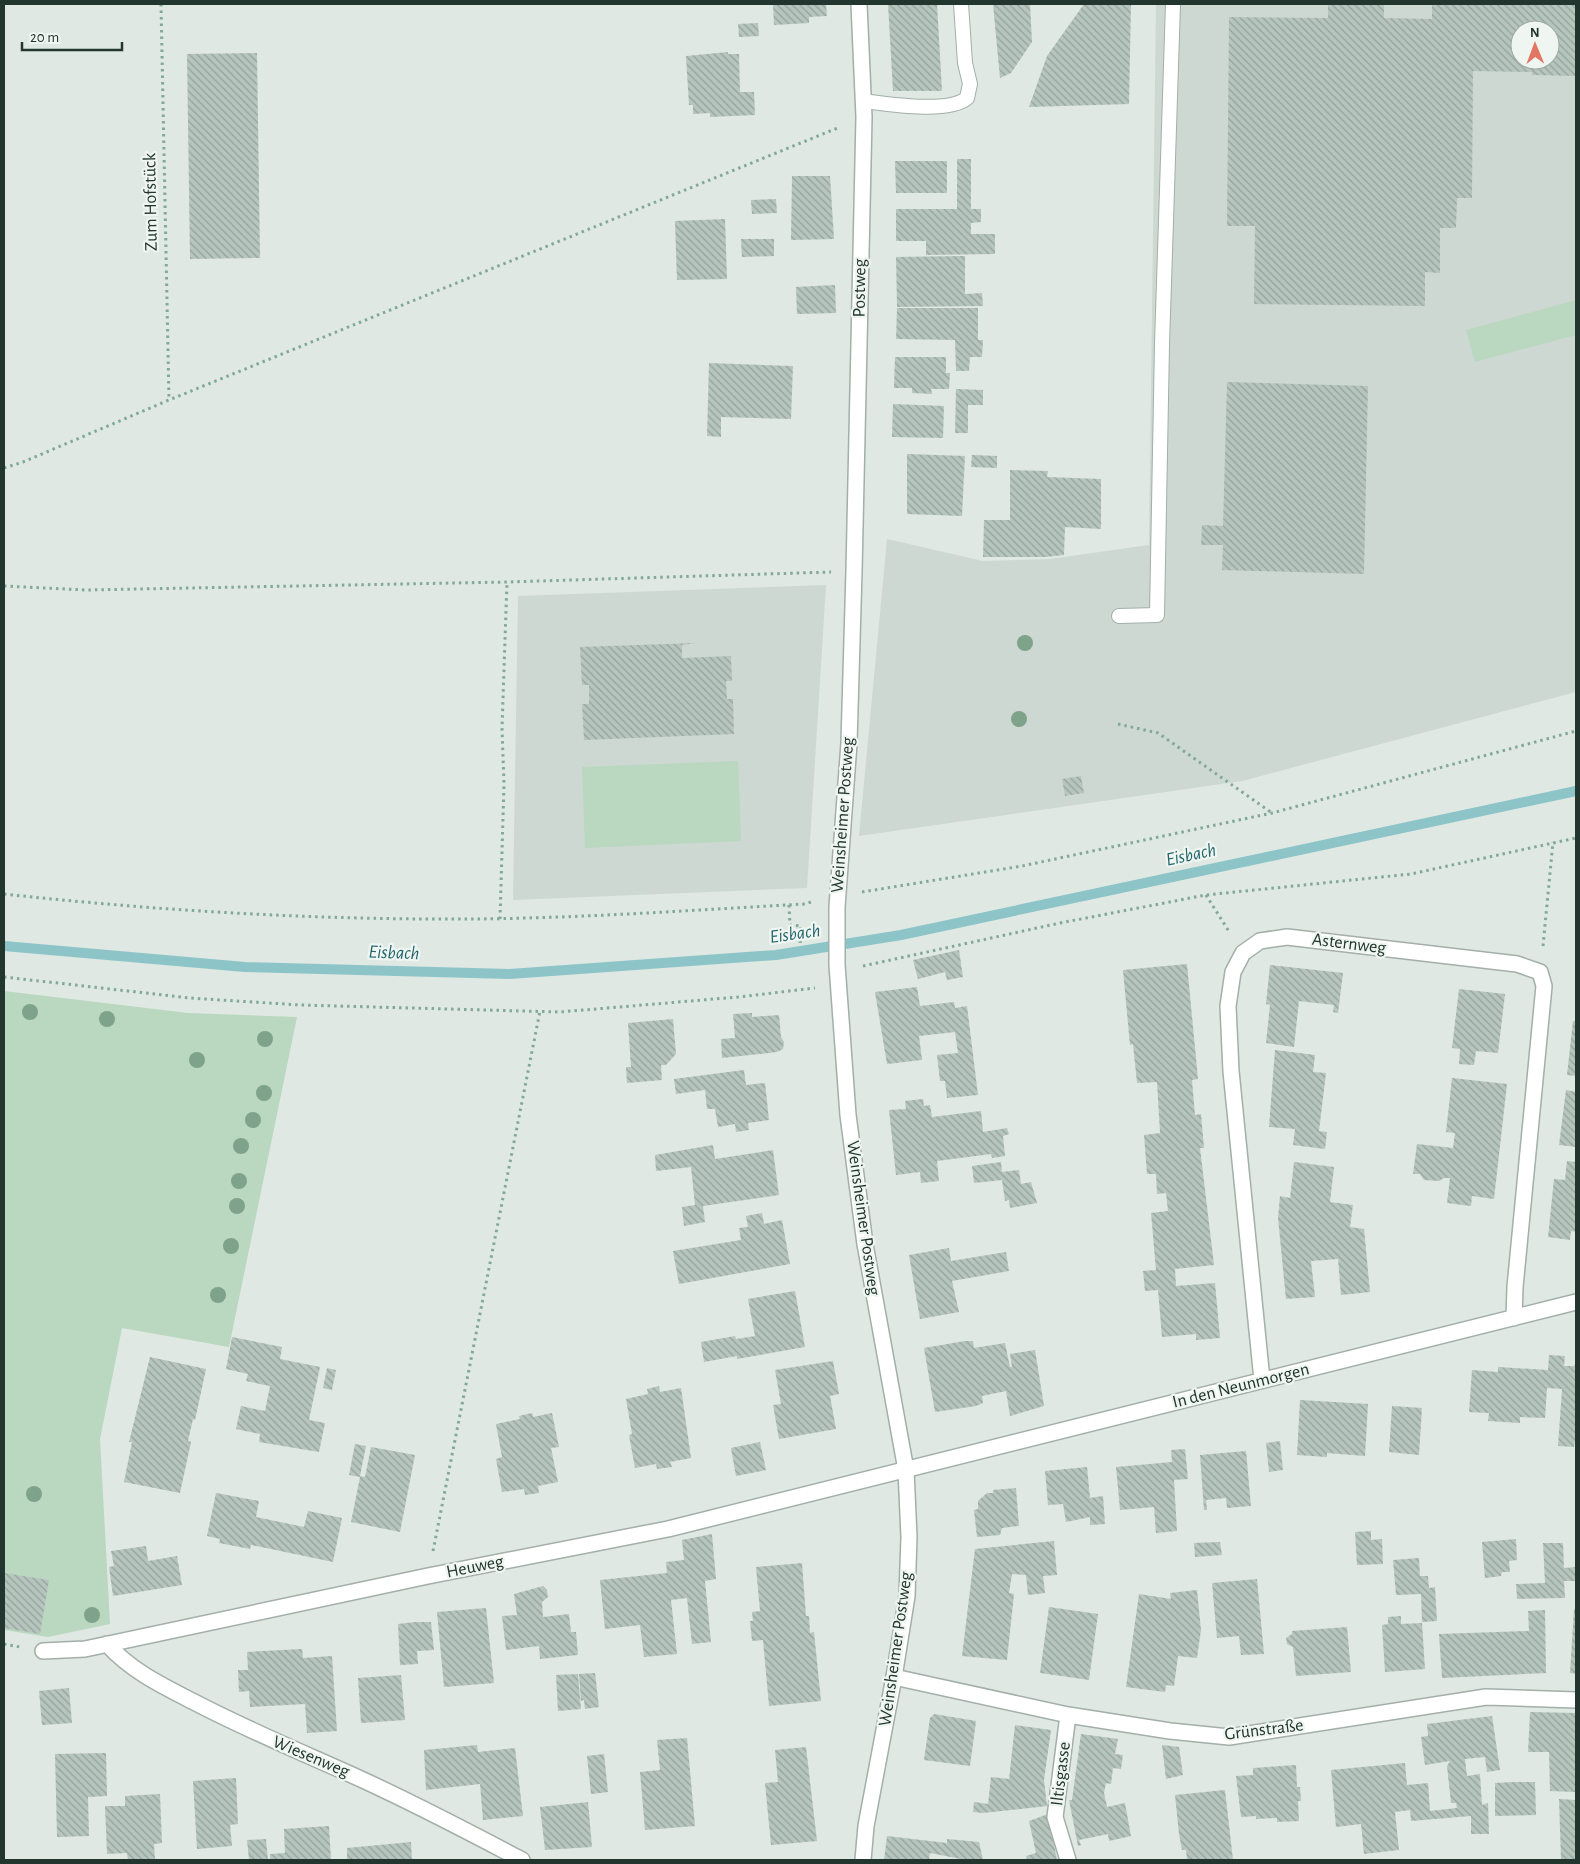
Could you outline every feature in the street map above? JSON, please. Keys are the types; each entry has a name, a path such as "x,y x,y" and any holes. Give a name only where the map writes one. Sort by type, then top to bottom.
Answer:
{"street":[{"name":"Postweg","path":"854,571 864,117 859,4"},
{"name":"Weinsheimer Postweg","path":"854,571 849,743 837,901 838,985 848,1114 865,1244 906,1470 909,1537 907,1596 866,1826 863,1860"},
{"name":"Asternweg","path":"1243,953 1260,941 1287,937 1517,964 1540,972"},
{"path":"1243,953 1233,972 1228,1016 1231,1071 1262,1380"},
{"path":"1514,1318 1515,1287 1544,986 1540,972"},
{"name":"In den Neunmorgen","path":"906,1470 1576,1302"},
{"name":"Heuweg","path":"43,1651 85,1649 428,1576 668,1529 906,1470"},
{"name":"Wiesenweg","path":"106,1644 133,1669 178,1694 257,1734 363,1780 438,1816 522,1860"},
{"name":"Grünstraße","path":"894,1677 1068,1715 1170,1731 1229,1737 1486,1698 1576,1700"},
{"name":"Iltisgasse","path":"1068,1715 1055,1816 1068,1860"}],"lane":[{"path":"863,101 892,105 943,106 961,103 968,98 970,84 965,64 961,4"},
{"path":"1119,616 1158,615 1162,344 1173,4"}],"path":[{"name":"Zum Hofstück","path":"161,4 169,400"},
{"path":"4,468 23,462 169,400 864,117"},
{"path":"4,586 86,590 506,582 854,571"},
{"path":"500,919 504,784 502,728 506,582"},
{"path":"1118,724 1158,733 1272,813"},
{"path":"4,894 78,902 265,916 500,919 837,901 1022,866 1272,813 1576,731"},
{"path":"4,978 190,998 250,1002 560,1012 718,999 838,985 864,966 1060,923 1206,895 1411,874 1576,838"},
{"path":"1540,972 1552,842"},
{"path":"1206,895 1243,953"},
{"path":"789,905 790,925 801,926 800,946"},
{"path":"428,1576 540,1011"}],"shaded area":[{"path":"1156,4 1576,4 1576,692 1242,781 859,836 887,539 983,561 1050,559 1149,545"},
{"path":"826,585 807,888 513,900 518,596"}],"green space":[{"path":"1576,300 1576,335 1475,362 1466,330"},
{"path":"738,761 741,841 585,848 582,767"},
{"path":"4,991 188,1013 297,1017 229,1347 122,1328 100,1439 110,1624 48,1637 4,1630"}],"building":[{"path":"773,4 826,4 827,16 809,17 809,23 774,25"},
{"path":"888,4 937,4 942,91 893,91"},
{"path":"993,4 1030,4 1032,42 1011,73 1000,78"},
{"path":"1084,4 1131,4 1129,104 1029,107 1047,56"},
{"path":"1328,4 1384,4 1384,18 1432,19 1432,4 1576,4 1576,76 1532,75 1532,72 1473,71 1472,198 1457,198 1456,228 1440,228 1440,273 1425,272 1425,306 1254,304 1255,226 1227,226 1229,17 1328,18"},
{"path":"758,23 759,36 739,37 738,24"},
{"path":"728,52 728,54 739,54 740,92 754,92 755,115 710,117 710,113 693,114 693,105 689,105 686,56"},
{"path":"257,53 260,258 190,259 187,54"},
{"path":"957,159 971,159 971,209 981,209 981,222 971,223 971,234 995,234 995,254 926,255 926,241 896,241 896,209 957,209"},
{"path":"895,161 947,161 947,193 896,193"},
{"path":"792,176 830,176 834,239 791,240"},
{"path":"776,199 777,213 752,214 751,200"},
{"path":"725,219 727,279 677,280 675,221"},
{"path":"741,239 774,239 774,256 742,257"},
{"path":"965,256 965,294 982,293 983,306 897,307 896,257"},
{"path":"835,285 836,313 797,314 796,287"},
{"path":"897,308 978,308 978,340 983,340 982,357 970,357 969,371 956,371 955,340 896,339"},
{"path":"895,357 946,357 946,373 950,373 949,389 931,389 932,394 912,393 912,388 894,388"},
{"path":"709,363 793,366 791,419 721,417 721,437 707,436"},
{"path":"1227,382 1368,386 1364,574 1222,570 1223,545 1201,545 1202,525 1223,526"},
{"path":"956,389 983,390 983,405 968,405 968,433 955,433"},
{"path":"893,404 944,406 943,438 892,437"},
{"path":"907,454 965,456 962,516 907,514"},
{"path":"972,455 997,456 997,468 971,467"},
{"path":"1010,470 1048,471 1047,477 1101,479 1101,529 1065,527 1064,555 1046,557 983,557 984,520 1010,520"},
{"path":"696,643 682,645 682,658 731,656 732,681 726,681 727,699 733,699 734,734 584,740 582,704 589,704 589,685 582,685 580,647"},
{"path":"1081,776 1084,793 1065,796 1062,779"},
{"path":"959,950 963,977 947,980 945,972 918,979 913,960"},
{"path":"1187,964 1198,1079 1192,1080 1195,1115 1201,1114 1204,1148 1200,1148 1214,1265 1175,1269 1176,1286 1215,1283 1220,1338 1196,1340 1196,1334 1162,1337 1158,1290 1145,1291 1143,1271 1156,1270 1151,1213 1168,1211 1166,1193 1157,1194 1156,1174 1147,1174 1144,1135 1160,1133 1157,1082 1137,1083 1133,1044 1130,1045 1123,970"},
{"path":"1270,965 1343,973 1338,1013 1333,1012 1334,1005 1299,1001 1294,1047 1266,1043 1270,1005 1266,1004"},
{"path":"917,987 920,1006 954,1002 955,1008 967,1006 978,1095 947,1098 945,1081 940,1081 937,1055 958,1053 955,1032 919,1036 922,1060 887,1064 875,992"},
{"path":"1459,989 1505,994 1498,1053 1476,1051 1474,1065 1459,1064 1460,1049 1452,1048"},
{"path":"752,1013 752,1017 779,1015 781,1037 784,1042 783,1049 777,1052 722,1058 721,1039 735,1038 733,1014"},
{"path":"673,1019 676,1054 666,1065 661,1065 662,1080 627,1083 626,1067 631,1067 628,1023"},
{"path":"1573,1021 1576,1021 1576,1076 1567,1075"},
{"path":"1275,1050 1315,1055 1313,1072 1326,1073 1319,1131 1327,1132 1325,1149 1293,1145 1295,1129 1269,1127"},
{"path":"744,1070 746,1085 765,1083 769,1120 748,1123 749,1130 736,1132 735,1124 718,1127 715,1109 707,1109 705,1090 676,1094 674,1079"},
{"path":"1452,1078 1507,1084 1494,1199 1472,1196 1471,1206 1447,1203 1450,1178 1444,1178 1439,1181 1424,1180 1420,1174 1413,1174 1417,1144 1453,1148 1455,1133 1446,1132"},
{"path":"1566,1090 1576,1092 1576,1147 1559,1145"},
{"path":"923,1099 924,1106 930,1105 932,1117 981,1111 983,1132 1007,1128 1009,1134 1003,1136 1005,1156 992,1158 991,1154 937,1161 939,1181 921,1183 920,1172 896,1175 889,1110 906,1109 905,1101"},
{"path":"713,1145 715,1159 773,1150 779,1195 703,1206 705,1222 684,1226 682,1207 695,1205 691,1167 656,1171 655,1155"},
{"path":"1567,1161 1576,1162 1576,1232 1571,1231 1570,1240 1548,1237 1554,1179 1565,1180"},
{"path":"1001,1162 1002,1172 1019,1170 1021,1184 1031,1182 1037,1203 1010,1208 1009,1200 1005,1201 1002,1180 974,1183 972,1166"},
{"path":"1294,1162 1334,1167 1330,1202 1353,1205 1350,1227 1364,1229 1370,1292 1341,1295 1338,1259 1311,1261 1315,1297 1286,1299 1278,1218 1280,1196 1290,1198"},
{"path":"762,1213 764,1224 782,1220 790,1264 679,1284 673,1251 741,1240 739,1228 748,1227 746,1216"},
{"path":"949,1248 951,1261 1006,1252 1009,1271 952,1281 959,1312 920,1319 909,1255"},
{"path":"795,1291 805,1347 737,1359 737,1356 704,1362 701,1342 735,1336 736,1339 755,1336 748,1299"},
{"path":"232,1337 282,1347 280,1359 320,1367 309,1420 325,1423 319,1452 259,1442 260,1434 236,1429 241,1406 265,1411 270,1386 246,1381 248,1374 226,1369"},
{"path":"973,1341 974,1348 1005,1343 1010,1367 1012,1367 1010,1354 1035,1350 1044,1406 1010,1416 1006,1391 982,1396 983,1403 976,1406 935,1412 924,1348"},
{"path":"1549,1355 1565,1356 1564,1366 1574,1366 1576,1364 1576,1432 1574,1447 1558,1446 1562,1389 1547,1388 1545,1418 1520,1417 1520,1423 1488,1421 1489,1413 1469,1412 1472,1370 1498,1372 1498,1367 1548,1370"},
{"path":"150,1357 206,1369 195,1420 193,1419 188,1441 191,1442 180,1493 124,1482 132,1442 129,1442"},
{"path":"833,1361 839,1394 830,1396 836,1429 779,1439 773,1405 781,1404 775,1370"},
{"path":"327,1368 336,1370 332,1390 323,1388"},
{"path":"659,1386 660,1392 681,1388 691,1458 670,1462 672,1467 657,1469 656,1464 635,1468 629,1435 632,1434 626,1399 648,1394 647,1389"},
{"path":"1300,1400 1368,1404 1365,1456 1327,1453 1327,1457 1297,1455"},
{"path":"1392,1406 1422,1408 1419,1455 1389,1452"},
{"path":"532,1413 533,1417 552,1413 559,1447 551,1448 558,1482 538,1486 539,1493 525,1495 524,1489 502,1492 496,1459 502,1457 496,1424 520,1419 519,1416"},
{"path":"1280,1441 1283,1470 1269,1472 1266,1443"},
{"path":"760,1442 766,1470 736,1476 731,1448"},
{"path":"355,1444 366,1446 360,1476 365,1477 371,1447 415,1455 400,1532 351,1522 360,1477 349,1475"},
{"path":"1185,1449 1188,1479 1174,1480 1177,1531 1156,1533 1154,1507 1120,1510 1116,1467 1172,1462 1171,1450"},
{"path":"1246,1451 1251,1506 1227,1508 1226,1498 1206,1500 1207,1510 1204,1510 1200,1455"},
{"path":"1087,1467 1090,1498 1103,1496 1105,1524 1090,1525 1090,1517 1066,1522 1063,1504 1048,1505 1045,1471"},
{"path":"1016,1488 1019,1526 1002,1528 1000,1535 977,1537 974,1510 978,1509 978,1501 987,1493 993,1493 993,1490"},
{"path":"216,1493 259,1501 256,1517 304,1527 308,1511 342,1518 333,1562 251,1545 250,1549 219,1543 220,1539 207,1536"},
{"path":"1371,1531 1371,1540 1382,1539 1383,1564 1357,1565 1355,1532"},
{"path":"712,1534 716,1579 705,1581 711,1642 692,1644 687,1598 671,1600 677,1654 644,1657 640,1625 605,1629 600,1580 667,1573 666,1562 684,1560 682,1540"},
{"path":"1516,1539 1517,1560 1509,1561 1510,1572 1502,1572 1501,1576 1485,1578 1482,1542"},
{"path":"1054,1541 1057,1575 1043,1576 1045,1593 1028,1595 1026,1575 1012,1574 1009,1593 1014,1594 1007,1660 962,1656 975,1549"},
{"path":"1220,1542 1222,1555 1195,1557 1194,1543"},
{"path":"1543,1543 1563,1543 1564,1568 1576,1567 1576,1581 1564,1581 1565,1598 1517,1599 1516,1584 1545,1583"},
{"path":"146,1546 148,1561 177,1556 182,1585 113,1596 109,1567 114,1566 111,1551"},
{"path":"1419,1558 1420,1576 1428,1576 1429,1588 1435,1587 1437,1621 1422,1622 1421,1594 1396,1595 1393,1560"},
{"path":"802,1563 806,1616 809,1616 810,1633 814,1632 821,1701 769,1706 763,1640 752,1641 750,1621 753,1621 752,1612 760,1611 756,1567"},
{"path":"4,1573 49,1580 40,1634 4,1628"},
{"path":"1257,1579 1264,1654 1241,1655 1239,1636 1217,1638 1212,1583"},
{"path":"543,1586 547,1590 548,1597 542,1602 543,1617 569,1614 571,1632 576,1632 578,1655 540,1659 539,1646 506,1650 502,1616 517,1615 514,1594"},
{"path":"1197,1590 1201,1630 1197,1658 1178,1656 1174,1686 1166,1685 1165,1692 1126,1687 1139,1594 1171,1599 1170,1593"},
{"path":"1049,1607 1098,1614 1089,1680 1040,1673"},
{"path":"486,1608 494,1683 444,1687 437,1612"},
{"path":"1574,1609 1576,1609 1576,1674 1570,1673"},
{"path":"1545,1610 1546,1673 1442,1678 1439,1634 1529,1631 1528,1611"},
{"path":"1401,1616 1401,1624 1422,1623 1425,1669 1385,1672 1382,1625 1388,1624 1388,1617"},
{"path":"431,1622 434,1650 417,1651 418,1664 400,1665 398,1624"},
{"path":"1347,1627 1351,1672 1296,1676 1293,1647 1287,1644 1286,1638 1292,1634 1292,1631"},
{"path":"302,1649 303,1658 332,1656 337,1731 307,1733 305,1704 250,1707 249,1691 239,1692 238,1670 248,1670 247,1652"},
{"path":"595,1673 599,1707 585,1709 584,1700 581,1701 579,1674"},
{"path":"578,1674 581,1709 558,1711 556,1675"},
{"path":"401,1675 405,1720 361,1723 358,1678"},
{"path":"69,1688 72,1723 42,1725 39,1691"},
{"path":"1530,1712 1576,1713 1575,1792 1550,1791 1549,1752 1528,1752"},
{"path":"934,1714 976,1721 970,1766 924,1760 930,1718"},
{"path":"1492,1716 1500,1770 1487,1772 1485,1757 1465,1759 1467,1776 1480,1774 1482,1805 1488,1803 1489,1834 1471,1834 1471,1816 1411,1821 1410,1810 1395,1812 1399,1850 1364,1854 1361,1824 1336,1827 1331,1770 1405,1763 1407,1785 1428,1783 1430,1811 1457,1808 1456,1803 1451,1803 1447,1766 1450,1761 1425,1765 1421,1737 1428,1736 1427,1724"},
{"path":"1015,1725 1051,1730 1044,1780 1047,1806 983,1813 973,1812 974,1802 988,1804 991,1777 1009,1779"},
{"path":"1081,1734 1118,1739 1115,1754 1123,1755 1121,1769 1113,1768 1111,1784 1106,1783 1104,1793 1107,1807 1125,1803 1131,1836 1109,1841 1108,1834 1079,1840 1081,1845 1078,1846 1069,1800 1072,1800"},
{"path":"687,1738 695,1826 645,1830 640,1772 660,1770 657,1740"},
{"path":"477,1745 478,1752 515,1748 523,1816 483,1820 480,1784 426,1790 424,1750"},
{"path":"1162,1745 1179,1747 1183,1775 1166,1779"},
{"path":"806,1747 817,1841 771,1845 765,1783 778,1782 775,1750"},
{"path":"106,1753 107,1796 88,1797 89,1836 57,1837 55,1754"},
{"path":"604,1754 608,1792 591,1794 587,1756"},
{"path":"1296,1765 1297,1787 1300,1787 1301,1801 1298,1801 1299,1821 1277,1822 1277,1818 1256,1819 1256,1816 1241,1817 1236,1776 1253,1775 1253,1768"},
{"path":"236,1778 238,1824 230,1825 232,1846 197,1849 193,1781"},
{"path":"1535,1782 1536,1815 1495,1816 1495,1783"},
{"path":"1225,1790 1233,1860 1187,1860 1186,1850 1182,1850 1179,1834 1175,1795"},
{"path":"160,1794 162,1843 154,1844 155,1860 128,1860 127,1853 107,1854 105,1806 125,1806 125,1796"},
{"path":"1559,1799 1576,1800 1576,1860 1561,1860"},
{"path":"588,1802 592,1847 545,1850 540,1807"},
{"path":"1048,1814 1057,1860 1027,1860 1026,1856 1036,1853 1029,1821"},
{"path":"329,1826 331,1860 270,1860 270,1854 285,1853 284,1829"},
{"path":"887,1836 947,1843 947,1839 979,1842 983,1860 966,1860 930,1853 929,1860 884,1860"},
{"path":"266,1839 268,1860 249,1860 247,1840"},
{"path":"411,1842 412,1860 347,1860 347,1848"}],"waterway":[{"name":"Eisbach","path":"4,946 245,967 510,974 776,955 901,935 1576,791"}]}
